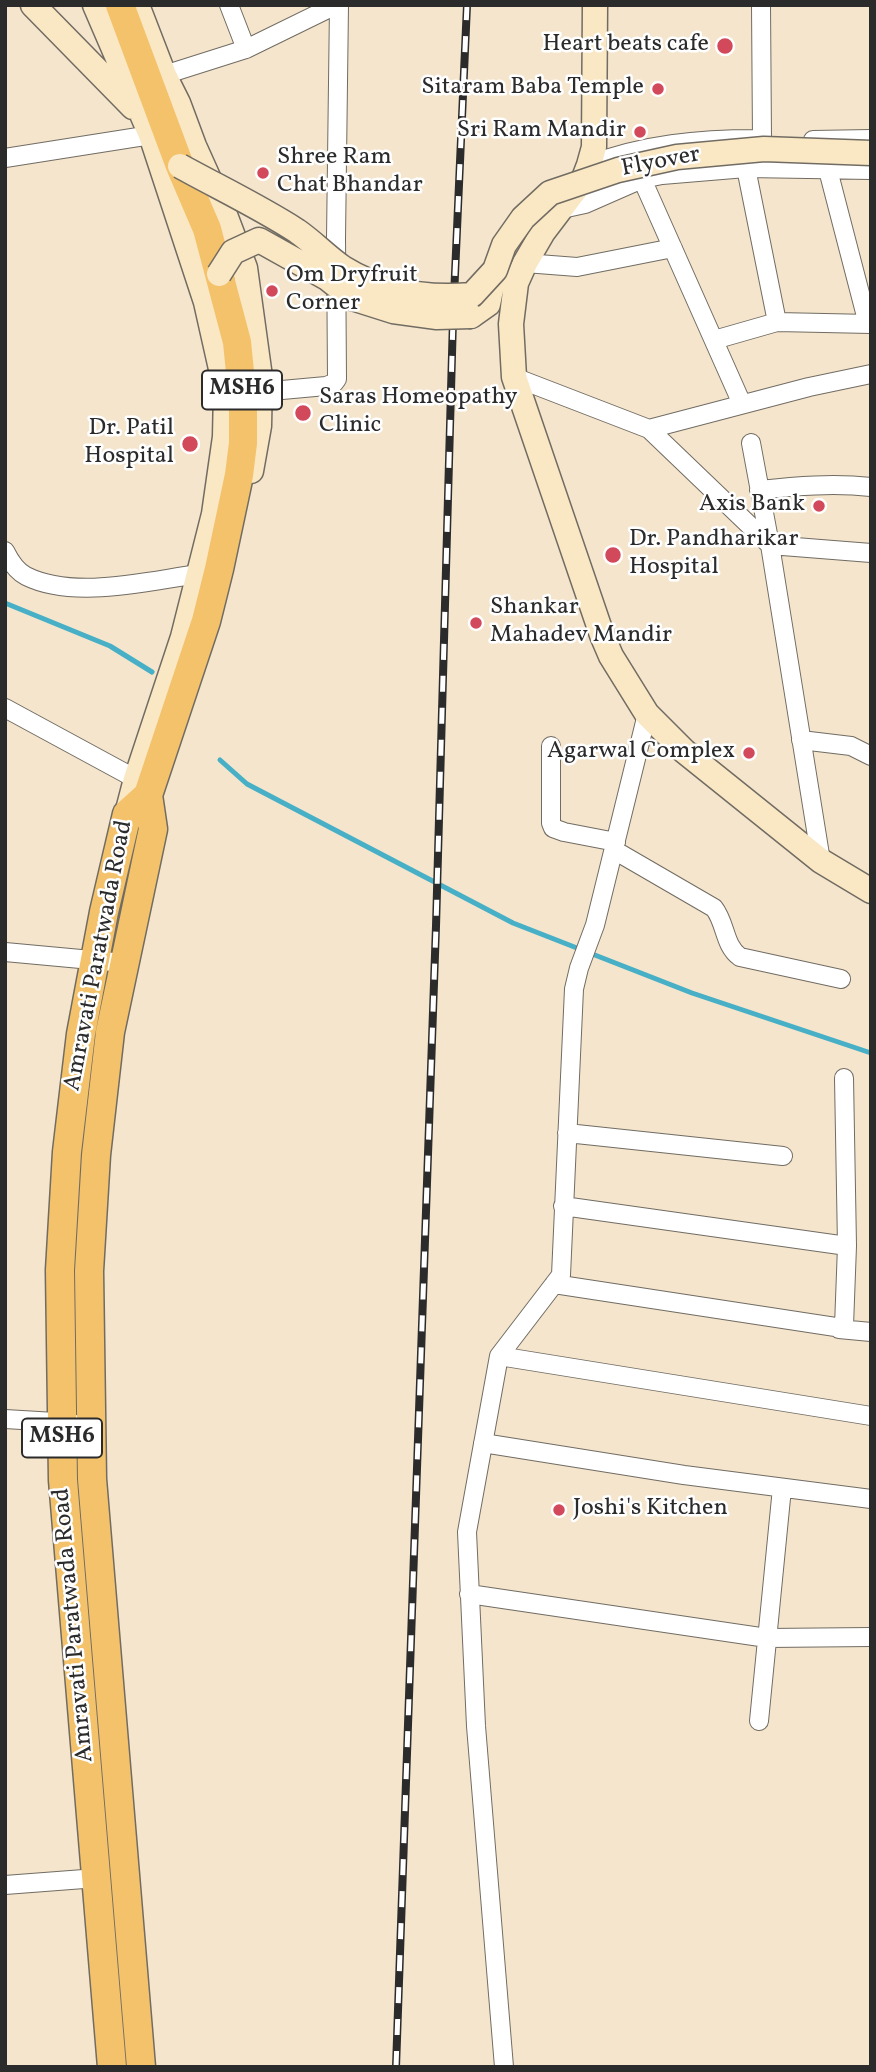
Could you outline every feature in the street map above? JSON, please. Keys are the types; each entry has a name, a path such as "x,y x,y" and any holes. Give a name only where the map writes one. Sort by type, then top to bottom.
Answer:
{"main road":[{"path":"33,5 147,126"},
{"name":"MSH6","path":"95,5 147,126 206,302 226,391 225,437 214,513 146,786 153,829"},
{"name":"MSH6","path":"120,5 180,166 207,229 237,342 243,402 243,443 239,475 219,569 205,621 146,786"},
{"name":"MSH6","path":"138,5 164,75 245,268 260,377 259,426 243,520 211,645 153,829 110,1032 96,1154 89,1271 92,1479 141,2067"},
{"path":"595,5 594,147 584,178 543,232 516,283 511,317 514,377 602,635 611,656 647,713 684,751 821,861 871,891"},
{"name":"Flyover","path":"219,274 233,252 259,240 327,278 352,298 393,311 437,317 471,316 488,304 495,270 504,245 523,218 550,193 618,170 677,157 764,149 871,153"},
{"name":"Flyover","path":"180,166 297,231 343,267 370,281 412,294 452,297 472,295 495,270"},
{"name":"Amravati Paratwada Road","path":"112,2067 63,1480 60,1270 67,1152 81,1034 127,814 146,786"}],"street":[{"path":"229,5 246,50"},
{"path":"164,75 246,50 337,5 337,379 327,386 260,392"},
{"path":"761,5 762,139"},
{"path":"5,158 147,126"},
{"path":"589,165 622,153 672,143 762,139 871,139"},
{"path":"562,209 585,204 642,179 662,175 746,167 871,170"},
{"path":"746,167 778,322"},
{"path":"714,340 778,322 870,324 828,170"},
{"path":"642,179 742,404"},
{"path":"525,263 577,267 673,248"},
{"path":"649,429 809,387 871,374"},
{"path":"514,377 649,429 770,545 871,553"},
{"path":"751,443 821,861"},
{"path":"759,490 817,484 871,487"},
{"path":"5,551 24,576 65,587 93,588 199,574"},
{"path":"5,708 146,786"},
{"path":"504,2067 476,1726 467,1532 499,1356 561,1275 574,989 595,925 647,713"},
{"path":"801,740 852,746 871,756"},
{"path":"551,746 553,828 615,846 714,908 721,916 730,946 740,957 841,979"},
{"path":"5,952 124,963"},
{"path":"839,1329 844,1326 847,1246 844,1078"},
{"path":"567,1133 783,1156"},
{"path":"563,1206 847,1246"},
{"path":"554,1284 871,1332"},
{"path":"499,1356 871,1416"},
{"path":"5,1419 92,1423"},
{"path":"483,1443 684,1475 871,1499"},
{"path":"759,1721 782,1488"},
{"path":"469,1594 767,1638 871,1637"},
{"path":"5,1885 97,1878"}],"waterway":[{"path":"5,603 110,646 152,672"},
{"path":"220,760 247,784 513,923 692,993 871,1053"}],"railway":[{"path":"396,2067 436,926 453,319 467,5"}],"place":[{"name":"Heart beats cafe","path":"725,46"},
{"name":"Sitaram Baba Temple","path":"658,89"},
{"name":"Sri Ram Mandir","path":"640,132"},
{"name":"Shree Ram Chat Bhandar","path":"263,173"},
{"name":"Om Dryfruit Corner","path":"272,291"},
{"name":"Saras Homeopathy Clinic","path":"303,413"},
{"name":"Dr. Patil Hospital","path":"190,444"},
{"name":"Axis Bank","path":"819,506"},
{"name":"Dr. Pandharikar Hospital","path":"613,555"},
{"name":"Shankar Mahadev Mandir","path":"476,623"},
{"name":"Agarwal Complex","path":"749,753"},
{"name":"Joshi's Kitchen","path":"559,1510"}]}
